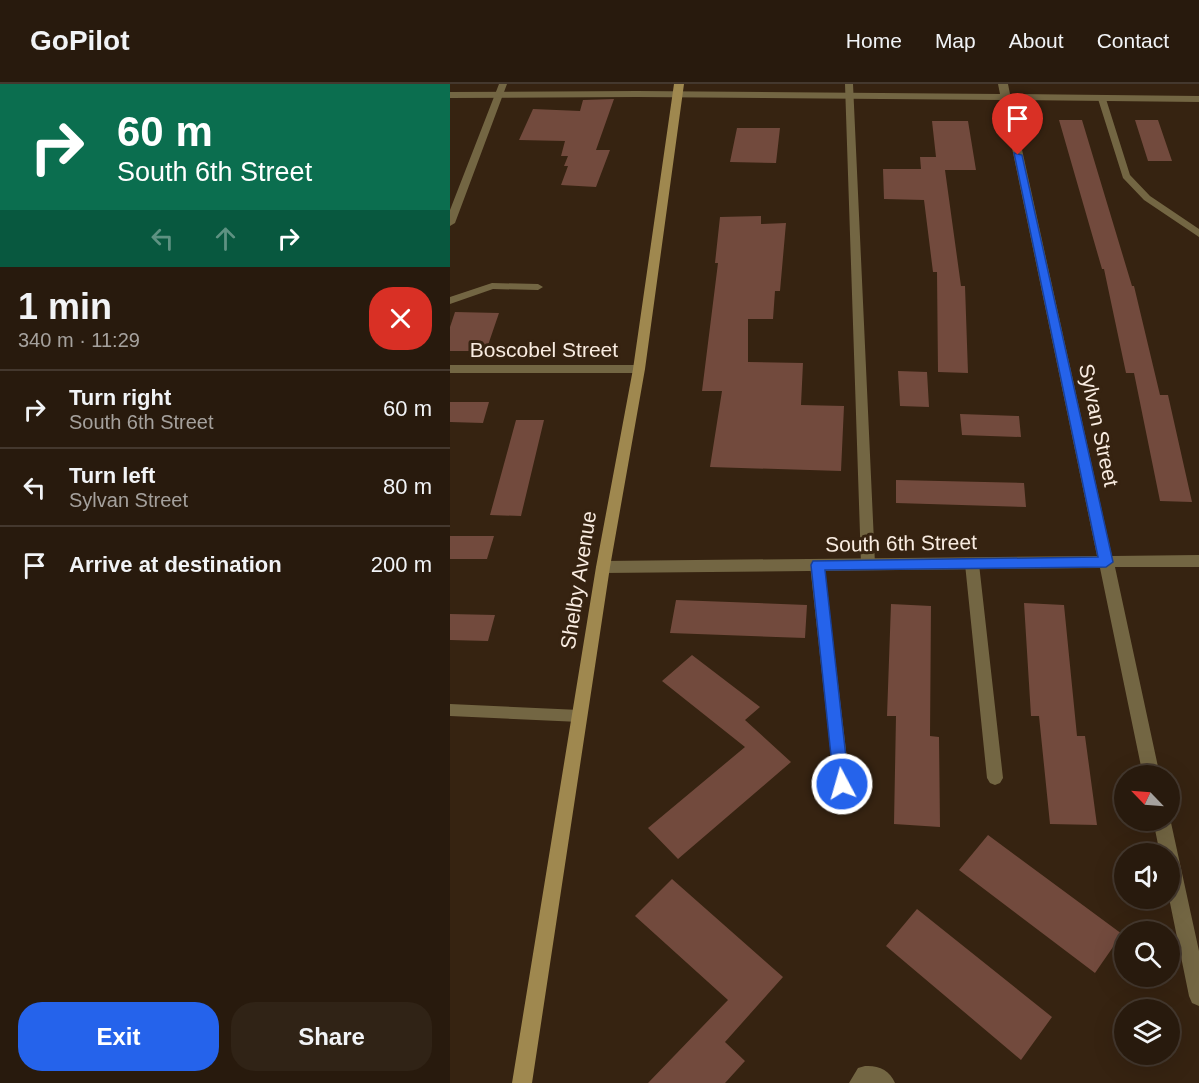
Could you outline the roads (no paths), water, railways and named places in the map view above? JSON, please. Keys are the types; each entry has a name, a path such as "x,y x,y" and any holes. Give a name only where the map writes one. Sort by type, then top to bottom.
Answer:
{"street":[{"name":"Sylvan Street","path":"1003,84 1150,765"},
{"path":"450,95 679,89 850,98 1199,99"},
{"name":"Shelby Avenue","path":"522,1083 603,567 639,369 679,89"},
{"name":"Boscobel Street","path":"450,369 639,369"},
{"name":"South 6th Street","path":"603,567 1199,561"},
{"path":"1180,907 1199,996"}],"lane":[{"path":"450,222 503,84"},
{"path":"849,84 868,564"},
{"path":"1102,99 1126,176 1147,198 1199,234"},
{"path":"450,301 492,286 538,286"},
{"path":"972,564 995,778"},
{"path":"818,565 842,784"},
{"path":"450,710 580,716"},
{"path":"858,1083 869,1074 877,1075 886,1083"}]}
